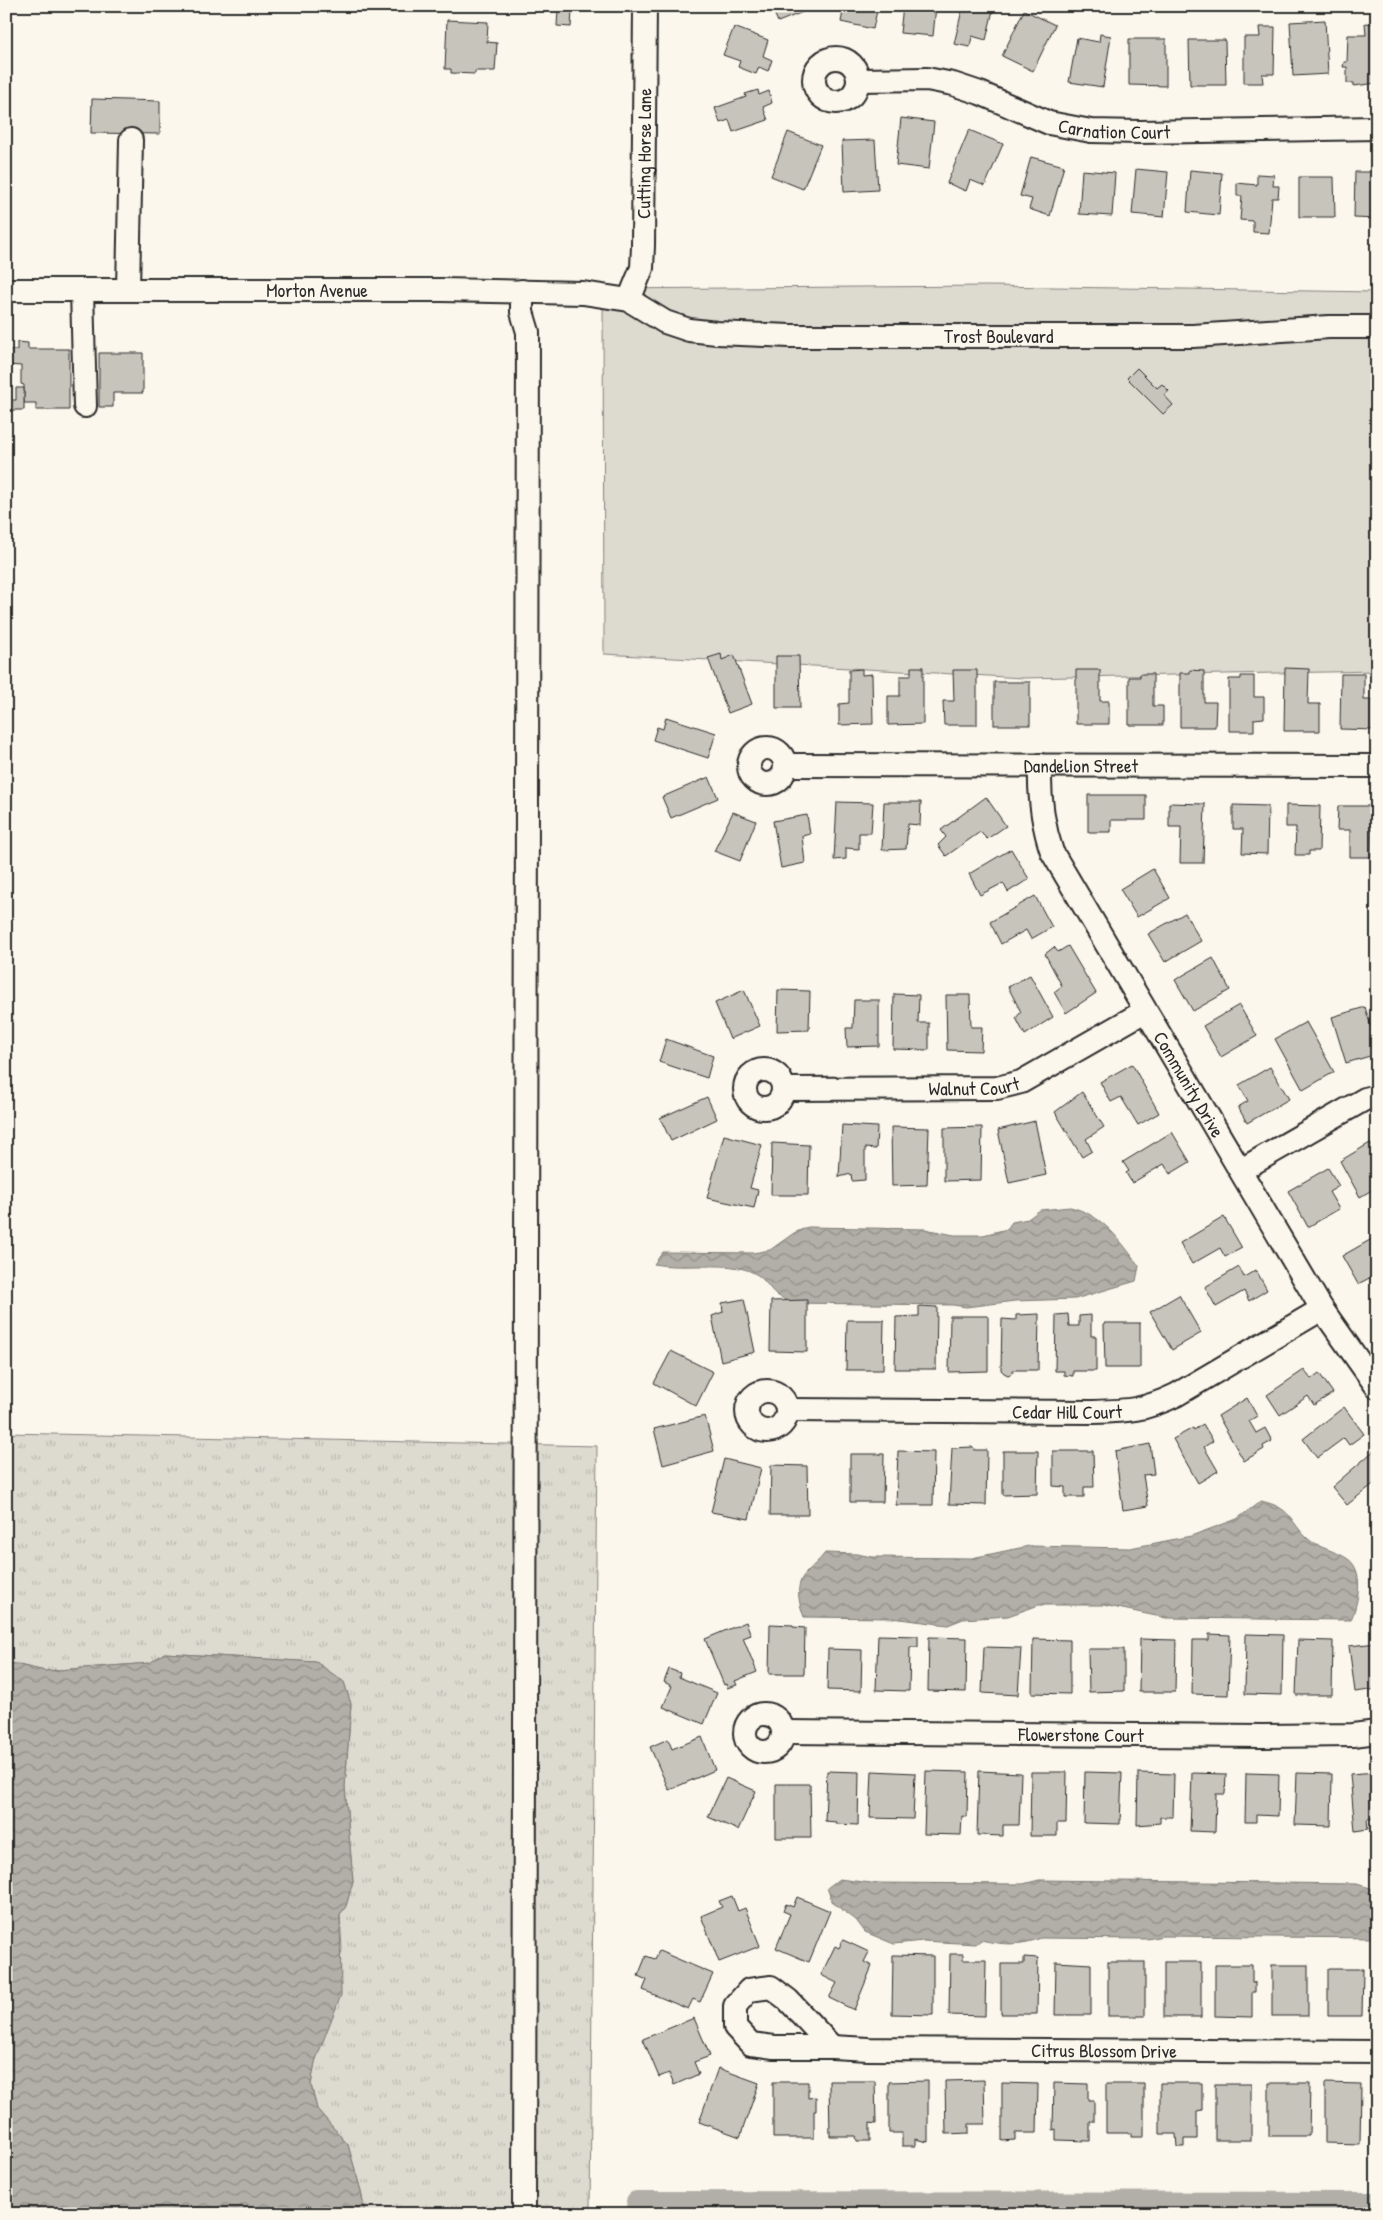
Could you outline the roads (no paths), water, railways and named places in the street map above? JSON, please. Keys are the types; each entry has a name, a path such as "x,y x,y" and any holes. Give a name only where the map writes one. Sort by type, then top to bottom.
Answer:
{"street":[{"name":"Cutting Horse Lane","path":"629,300 642,268 645,6"},
{"name":"Carnation Court","path":"859,80 927,79 953,84 980,93 1049,122 1091,131 1140,132 1377,128"},
{"path":"128,290 130,140"},
{"name":"Morton Avenue","path":"6,290 522,291 583,293 629,300"},
{"path":"82,290 86,406"},
{"path":"522,291 522,312 528,332 524,2214"},
{"name":"Trost Boulevard","path":"629,300 665,322 689,330 790,336 1193,336 1329,327 1377,327"},
{"name":"Dandelion Street","path":"786,765 1377,766"},
{"name":"Community Drive","path":"1040,765 1041,810 1044,831 1052,852 1322,1309 1377,1387"},
{"name":"Walnut Court","path":"784,1088 997,1088 1020,1082 1145,1011"},
{"path":"1241,1170 1351,1107 1377,1096"},
{"name":"Cedar Hill Court","path":"787,1410 1092,1412 1135,1410 1156,1405 1176,1395 1322,1309"},
{"name":"Flowerstone Court","path":"783,1732 1263,1736 1352,1735 1377,1732"},
{"name":"Citrus Blossom Drive","path":"832,2047 878,2050 1377,2052"}],"water":[{"path":"1070,1207 1092,1216 1118,1238 1139,1266 1136,1281 1075,1299 1015,1301 966,1307 953,1305 790,1303 777,1295 758,1275 744,1269 719,1266 666,1266 654,1264 663,1252 753,1253 770,1250 794,1233 808,1227 925,1229 954,1235 983,1235 1007,1229 1012,1222 1028,1219 1040,1210"},
{"path":"1261,1501 1279,1507 1312,1542 1343,1556 1353,1564 1357,1571 1358,1596 1351,1620 1166,1618 1103,1605 1039,1605 1008,1616 963,1619 948,1625 891,1618 804,1617 801,1606 799,1589 802,1578 825,1553 857,1554 872,1557 972,1558 1029,1546 1130,1548 1191,1536 1237,1519"},
{"path":"164,1653 316,1662 344,1682 351,1704 345,1787 353,1881 346,1906 340,1915 341,1995 315,2062 311,2085 317,2109 348,2145 361,2191 365,2214 6,2214 6,1662 45,1671 150,1663"},
{"path":"839,1879 871,1883 1023,1884 1039,1880 1357,1884 1377,1890 1377,1938 1163,1936 1147,1939 1041,1938 1011,1944 981,1940 976,1944 923,1941 894,1944 865,1932 856,1920 833,1903 827,1888"}],"waterway":[{"path":"636,2201 1377,2202"}]}
